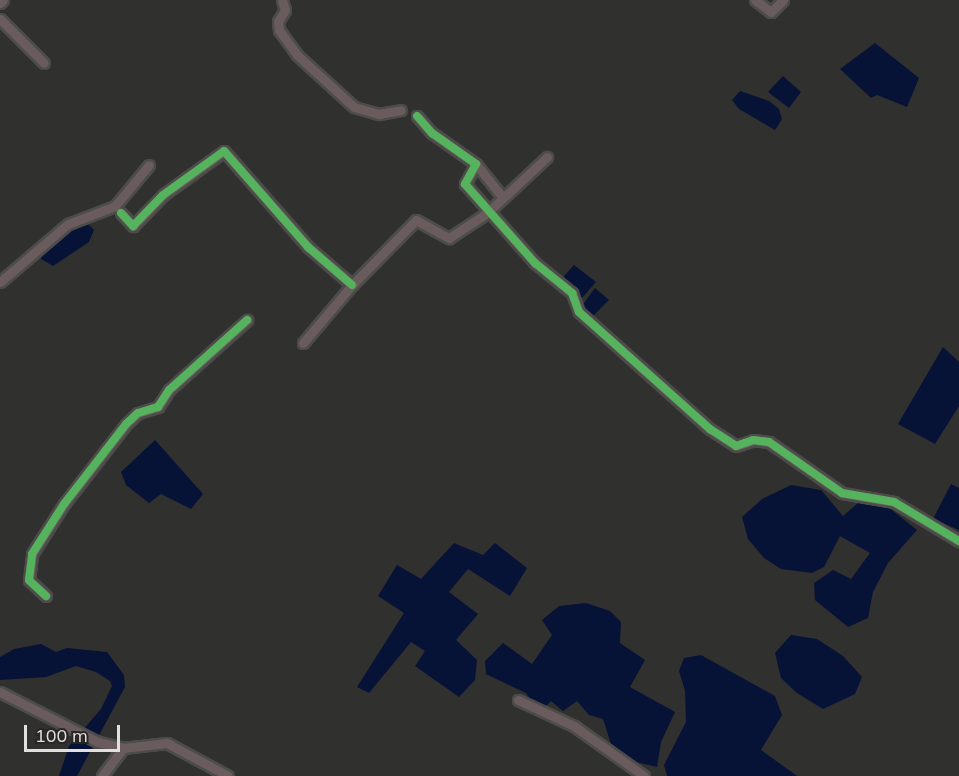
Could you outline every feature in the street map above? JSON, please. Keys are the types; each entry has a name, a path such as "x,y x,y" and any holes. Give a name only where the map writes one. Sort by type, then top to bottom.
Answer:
{"street":[{"path":"0,3 3,0"},
{"path":"282,0 285,10 278,21 279,30 297,55 354,107 379,114 401,110"},
{"path":"755,0 771,12 783,0"},
{"path":"0,19 44,63"},
{"path":"417,117 432,133 476,164 503,198"},
{"path":"121,213 133,226 163,195 224,152 308,247 352,285"},
{"path":"303,343 352,285 416,220 449,238 487,213 547,157"},
{"path":"476,164 465,184 487,213 535,263 572,293 579,312 711,429 736,446 753,440 769,442 842,493 894,502 959,541"},
{"path":"0,282 68,224 115,206 149,165"},
{"path":"46,597 29,580 32,554 64,504 126,424 138,413 158,407 169,390 247,320"},
{"path":"0,692 98,742 123,748 167,743 228,776"},
{"path":"518,700 574,726 644,776"},
{"path":"102,776 123,748"}],"water":[{"path":"875,43 919,78 907,107 877,95 871,98 840,69"},
{"path":"783,76 801,92 789,108 768,92"},
{"path":"740,91 769,101 779,109 782,119 775,130 739,109 732,100"},
{"path":"76,223 88,224 94,230 89,242 53,266 41,259 41,250"},
{"path":"574,265 596,282 582,298 559,282"},
{"path":"595,288 609,300 593,316 581,307"},
{"path":"943,347 959,362 959,406 935,444 898,424"},
{"path":"155,440 203,494 191,509 161,494 149,503 126,485 121,472"},
{"path":"951,484 959,488 959,530 933,519"},
{"path":"791,485 821,490 843,516 858,503 882,502 917,530 888,563 873,592 868,618 848,627 815,600 814,583 833,570 851,579 870,553 840,536 824,567 812,573 781,569 764,558 748,539 742,517 762,499"},
{"path":"454,543 483,555 495,543 527,568 510,596 468,569 449,592 478,614 456,640 477,660 475,680 459,697 415,666 425,651 411,642 369,693 357,687 404,613 378,596 397,565 421,579"},
{"path":"586,603 610,611 621,622 620,643 645,660 630,687 675,712 661,742 657,767 636,762 612,747 603,719 589,715 577,701 563,711 551,701 544,708 535,706 526,693 486,674 485,661 503,643 532,664 552,635 542,620 559,606"},
{"path":"791,635 817,639 843,656 862,677 855,694 823,709 797,693 781,678 775,653"},
{"path":"41,644 56,652 67,648 107,652 124,675 125,687 77,776 59,776 69,746 101,709 112,686 110,681 96,672 76,666 46,677 0,680 0,657 14,649"},
{"path":"701,655 775,696 782,715 761,750 797,776 667,776 664,765 686,722 685,691 679,671 684,658"}],"cycle path":[{"path":"417,116 432,133 476,164 465,184 535,263 572,293 579,312 710,429 736,446 753,440 769,442 842,493 894,502 959,541"},
{"path":"121,213 133,226 163,195 224,151 308,247 352,285"},
{"path":"46,596 29,580 32,554 64,504 126,424 138,413 158,407 169,390 247,320"}]}
